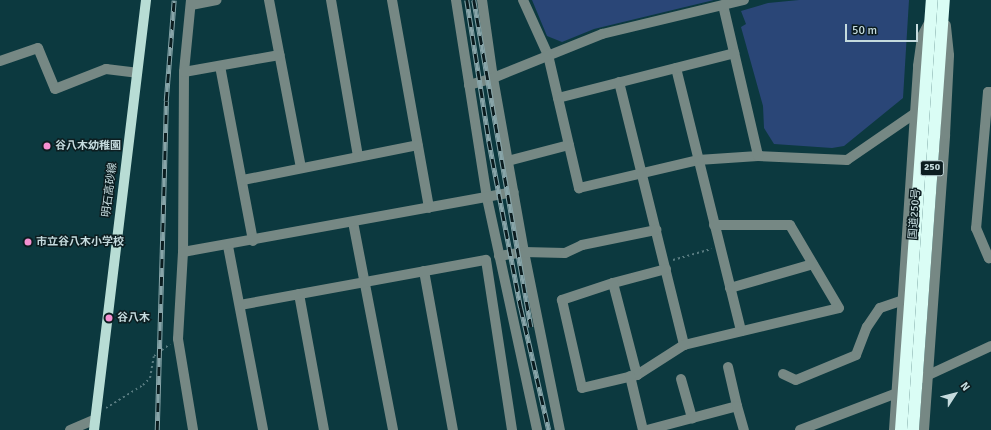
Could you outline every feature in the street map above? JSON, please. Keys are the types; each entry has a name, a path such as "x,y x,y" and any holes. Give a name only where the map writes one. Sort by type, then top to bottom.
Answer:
{"highway":[{"name":"国道250号","path":"913,430 914,335 931,20 940,1"},
{"name":"国道250号","path":"902,430 914,335 940,1"}],"main road":[{"name":"明石高砂線","path":"94,425 146,0"}],"street":[{"path":"193,430 178,339 183,252 184,72 191,2 217,0"},
{"path":"269,0 301,168"},
{"path":"331,0 358,157"},
{"path":"392,0 429,208"},
{"path":"456,0 487,198 537,430"},
{"path":"482,0 493,78 524,252 560,430"},
{"path":"522,0 548,55 579,188 698,160 758,156 847,160 914,114"},
{"path":"469,85 493,78 602,34 744,0"},
{"path":"924,430 926,376 949,55 940,1"},
{"path":"723,5 758,156"},
{"path":"894,430 898,395 914,114 922,36 931,20"},
{"path":"0,61 38,48 55,89 106,69 137,73"},
{"path":"558,98 734,52"},
{"path":"184,72 279,54"},
{"path":"220,66 254,241"},
{"path":"676,68 741,331"},
{"path":"619,82 684,345"},
{"path":"991,92 988,92 976,228 989,258 991,257"},
{"path":"243,180 418,145"},
{"path":"508,161 569,145"},
{"path":"183,252 228,246 514,192"},
{"path":"354,222 364,282 393,430"},
{"path":"665,266 562,300 582,388 633,375 684,345 839,308 790,225 714,225"},
{"path":"499,256 524,252 565,253 582,245 656,230"},
{"path":"228,246 263,430"},
{"path":"240,305 486,260 512,430"},
{"path":"730,288 813,264"},
{"path":"424,271 453,430"},
{"path":"613,283 633,375 642,430"},
{"path":"299,294 324,430"},
{"path":"783,374 796,380 856,355 867,327 880,308 903,300"},
{"path":"800,430 898,395 926,376 991,346"},
{"path":"728,367 744,430"},
{"path":"681,379 692,418"},
{"path":"647,430 737,406"},
{"path":"70,430 94,425"}],"path":[{"path":"665,266 720,246"},
{"path":"94,425 104,409 143,386 150,378 154,356 178,339"}],"water":[{"path":"532,0 714,0 594,29 562,42 547,36"},
{"path":"799,0 909,0 903,98 844,146 832,148 774,144 764,128 763,106 741,27 746,24 741,11 768,3"}],"railway":[{"path":"157,430 166,101 174,0"},
{"path":"467,0 489,141 521,308 549,430"},
{"path":"474,0 531,327"}],"place":[{"name":"谷八木幼稚園","path":"47,146"},
{"name":"市立谷八木小学校","path":"28,242"},
{"name":"谷八木","path":"109,318"}]}
